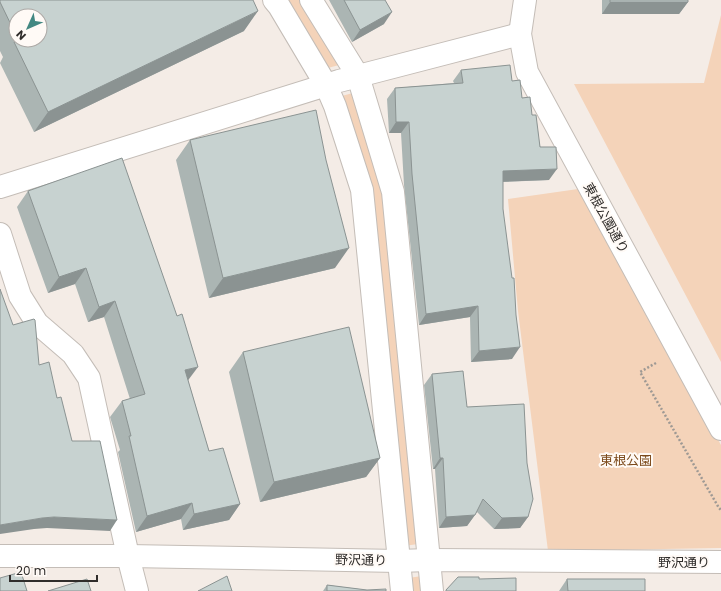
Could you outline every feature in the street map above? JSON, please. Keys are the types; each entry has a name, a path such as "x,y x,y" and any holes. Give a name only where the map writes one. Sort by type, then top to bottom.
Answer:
{"street":[{"path":"274,0 326,85 335,106 362,190 402,591"},
{"path":"311,0 358,76 393,192 432,591"},
{"name":"東根公園通り","path":"525,0 520,34 527,72 721,429"},
{"path":"0,187 326,85 520,34"},
{"path":"0,234 20,296 37,323 73,354 89,378 137,591"},
{"name":"野沢通り","path":"0,556 721,562"}],"path":[{"path":"661,360 640,372 721,510"}],"green space":[{"path":"284,0 303,0 339,65 328,68"},
{"path":"721,15 721,362 574,84 704,83"},
{"path":"353,93 383,181 418,544 404,546 338,97"},
{"name":"東根公園","path":"578,189 721,445 721,548 548,551 518,311 508,199"},
{"path":"422,576 424,591 409,591 408,578"}],"building":[{"path":"0,0 253,0 258,11 48,112 17,48 48,48 48,8 8,8 8,18"},
{"path":"344,0 385,0 392,12 360,30"},
{"path":"610,0 688,0 688,2 610,2"},
{"path":"510,65 512,81 520,80 522,98 530,97 532,115 536,115 540,147 556,147 557,169 503,171 503,209 512,278 514,278 516,315 520,347 479,351 478,306 426,314 412,174 409,122 396,122 395,88 463,83 461,70"},
{"path":"316,110 326,160 349,248 223,278 190,140"},
{"path":"122,158 177,316 182,314 198,367 185,370 209,451 223,448 240,504 194,514 192,503 147,516 129,436 131,436 122,401 145,394 115,301 99,307 86,268 59,277 28,191"},
{"path":"0,289 13,325 35,320 39,365 49,362 57,398 61,397 72,441 100,441 117,520 54,517 0,525"},
{"path":"349,327 380,458 274,482 243,352"},
{"path":"463,371 467,407 524,404 527,463 533,499 528,517 502,518 483,499 475,515 446,517 443,458 440,458 432,374"},
{"path":"21,572 27,591 0,591 0,578"},
{"path":"227,576 232,591 198,591"},
{"path":"458,577 479,577 479,579 516,578 516,591 446,591"},
{"path":"87,579 91,591 48,591"},
{"path":"567,579 645,579 645,591 568,591"},
{"path":"327,585 367,590 386,589 386,591 327,591"}]}
